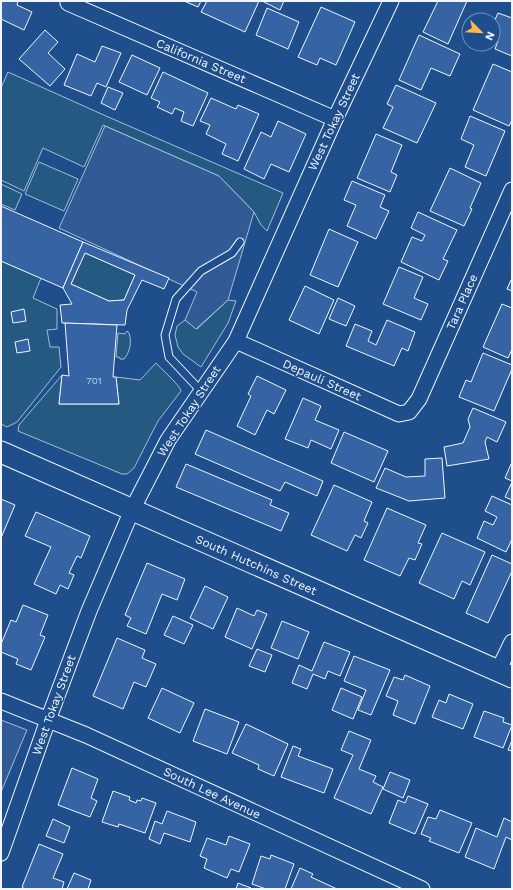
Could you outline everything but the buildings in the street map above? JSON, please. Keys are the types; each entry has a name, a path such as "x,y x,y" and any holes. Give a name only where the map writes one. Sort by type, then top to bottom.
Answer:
{"main road":[{"name":"South Hutchins Street","path":"1,452 505,674"}],"street":[{"name":"West Tokay Street","path":"1,853 48,720 89,611 132,510 168,440 236,341 335,119 391,1"},
{"name":"California Street","path":"68,3 335,119"},
{"name":"Tara Place","path":"409,412 419,399 512,190"},
{"name":"Depauli Street","path":"236,341 399,414 409,412"},
{"path":"505,674 512,642"},
{"name":"South Lee Avenue","path":"1,701 86,735 422,889"}],"lane":[{"path":"202,391 169,357 165,335 176,299 201,271 232,253 240,242"}],"shaded area":[{"path":"8,72 283,193 267,231 261,225 254,212 219,176 103,125 84,167 43,148 24,191 1,180 1,88"},
{"path":"105,126 219,176 254,212 228,300 196,329 185,320 197,292 59,228"},
{"path":"39,162 78,179 64,211 25,194"},
{"path":"1,184 22,194 15,210 1,204"},
{"path":"85,253 135,275 124,300 109,301 71,284"},
{"path":"1,261 41,278 33,298 57,309 57,329 47,330 50,347 59,347 61,367 17,422 7,427 1,424"},
{"path":"228,300 236,301 228,323 201,367 183,354 178,347 175,335 177,326 185,320 197,329"},
{"path":"127,331 130,336 130,347 124,359 120,359 119,357 116,357 118,333 125,334"},
{"path":"156,363 174,381 181,391 158,421 134,468 127,474 122,474 18,431 19,425 62,375 59,404 119,404 116,377 140,380"},
{"path":"1,720 27,730 1,792"}]}
